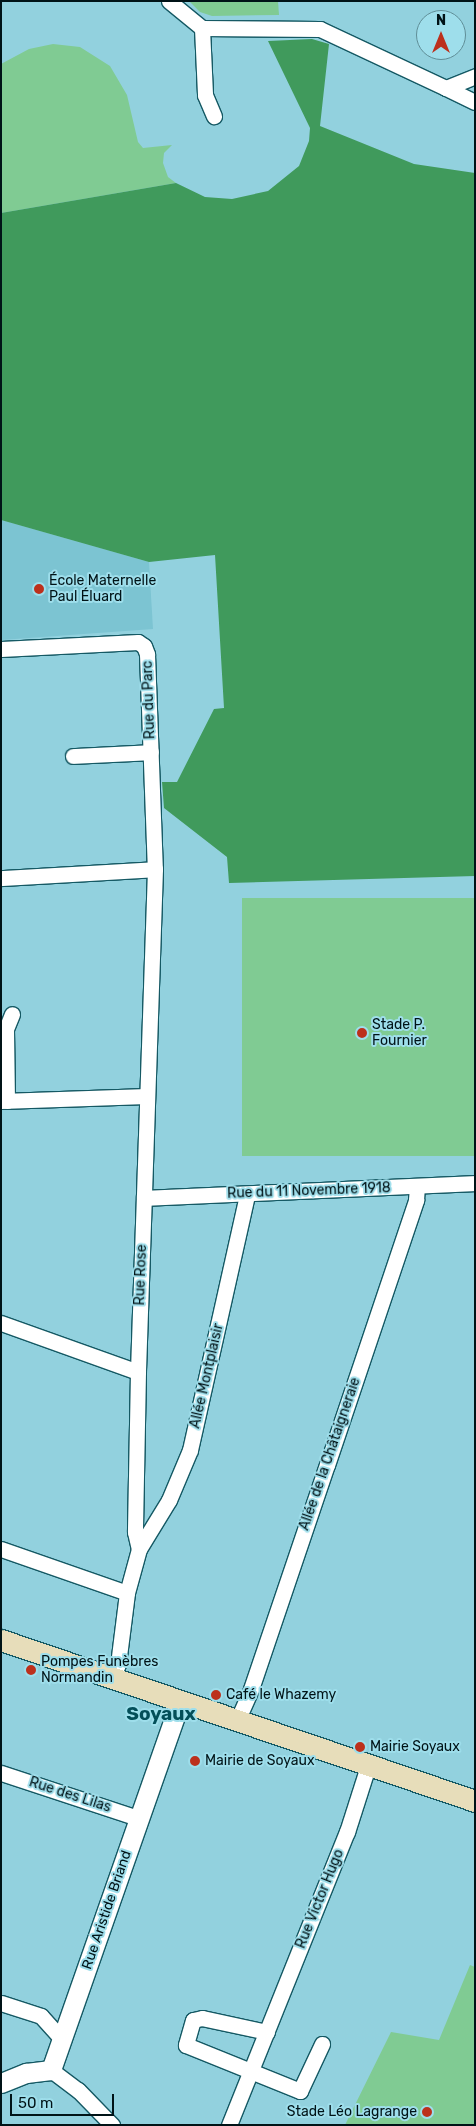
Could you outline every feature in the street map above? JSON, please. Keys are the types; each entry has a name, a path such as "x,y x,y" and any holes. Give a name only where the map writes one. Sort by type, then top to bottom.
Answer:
{"main road":[{"path":"1,1640 475,1801"}],"street":[{"path":"169,1 202,28 320,29 475,102"},
{"path":"202,28 205,95 214,116"},
{"path":"446,88 475,76"},
{"name":"Rue du Parc","path":"1,650 138,642 144,646 147,654 155,869"},
{"path":"73,756 151,752"},
{"path":"1,878 155,869"},
{"name":"Rue Rose","path":"112,1679 118,1664 127,1593 139,1549 135,1532 138,1372 155,869"},
{"path":"12,1014 6,1029 4,1101 146,1096"},
{"name":"Rue du 11 Novembre 1918","path":"144,1198 475,1183"},
{"name":"Allée de la Châtaigneraie","path":"237,1720 251,1689 328,1465 416,1200 417,1186"},
{"name":"Allée Montplaisir","path":"139,1549 169,1500 190,1450 247,1194"},
{"path":"1,1323 138,1372"},
{"path":"1,1549 127,1593"},
{"name":"Rue Aristide Briand","path":"51,2070 180,1701"},
{"name":"Rue Victor Hugo","path":"230,2125 346,1832 368,1766"},
{"name":"Rue des Lilas","path":"1,1773 138,1818"},
{"path":"1,2003 41,2016 62,2038"},
{"path":"268,2032 202,2018 193,2020 186,2045 300,2091 322,2044"},
{"path":"1,2083 26,2073 51,2070 78,2090 112,2125"}],"shaded area":[{"path":"1,520 149,562 153,629 1,640"}],"green space":[{"path":"189,1 278,1 279,15 212,16 200,12"},
{"path":"312,39 329,44 320,126 414,164 475,173 475,876 229,883 227,857 164,808 162,782 177,782 214,709 224,708 215,555 149,562 1,520 1,213 176,183 205,197 232,199 268,191 299,166 309,141 310,128 268,41"},
{"path":"53,44 80,47 110,66 127,95 138,142 143,148 172,145 164,153 163,163 168,177 176,183 1,213 1,64 29,49"},
{"name":"Stade P. Fournier","path":"242,898 475,898 475,1156 242,1156"},
{"path":"470,1965 475,1967 475,2125 345,2125 391,2032 439,2040"}],"place":[{"name":"École Maternelle Paul Éluard","path":"39,589"},
{"name":"Stade P. Fournier","path":"362,1033"},
{"name":"Pompes Funèbres Normandin","path":"31,1670"},
{"name":"Café le Whazemy","path":"216,1695"},
{"name":"Mairie Soyaux","path":"360,1747"},
{"name":"Mairie de Soyaux","path":"195,1761"},
{"name":"Stade Léo Lagrange","path":"427,2112"}],"district":[{"name":"Soyaux","path":"161,1714"}]}
